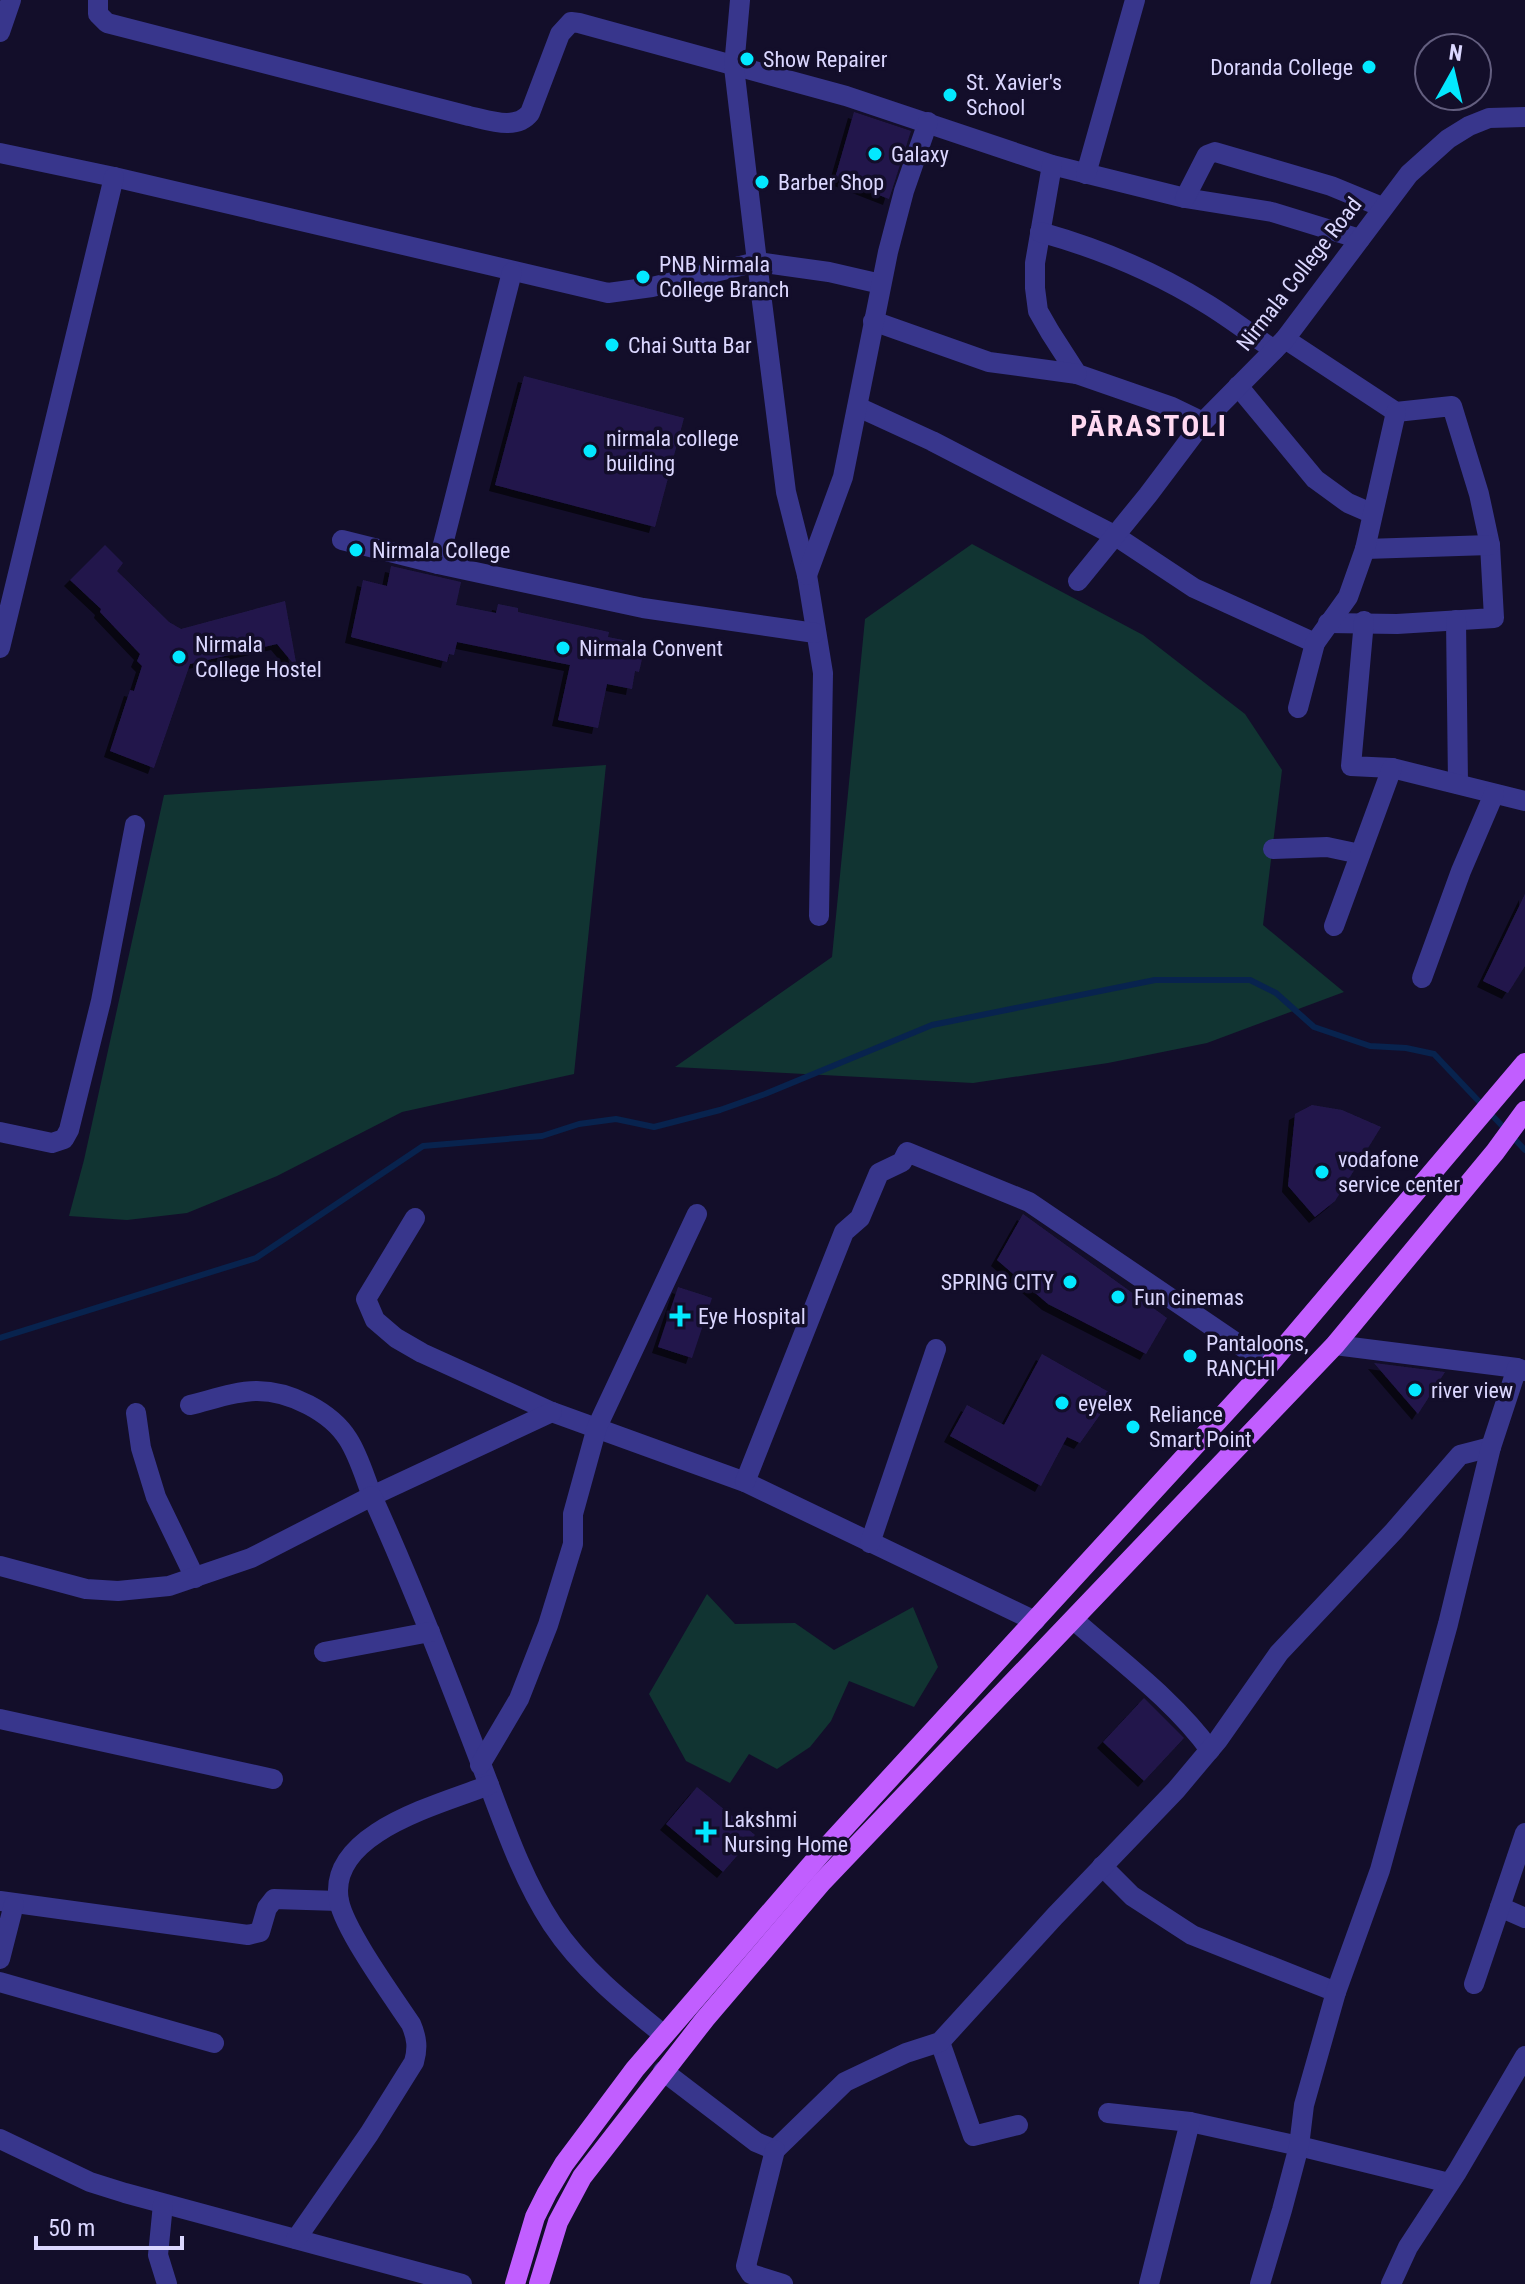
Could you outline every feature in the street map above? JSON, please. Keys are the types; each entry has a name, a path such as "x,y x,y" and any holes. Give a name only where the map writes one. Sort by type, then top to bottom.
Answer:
{"main road":[{"path":"515,2284 535,2217 564,2164 635,2069 823,1851 1269,1365 1464,1131 1525,1063"},
{"path":"539,2284 567,2202 582,2177 663,2071 822,1882 1335,1345 1495,1152 1525,1111"},
{"path":"1422,1183 1452,1202"}],"street":[{"path":"0,32 11,0"},
{"path":"98,0 98,14 107,23 494,122 518,122 530,113 560,34 571,22 846,96 1052,165 1185,198 1272,212 1360,239"},
{"path":"740,0 734,67 757,262 786,492 807,575 823,673 819,916"},
{"path":"1086,174 1135,0"},
{"name":"Nirmala College Road","path":"1078,581 1203,422 1279,344 1409,174 1448,139 1489,118 1525,117"},
{"path":"807,575 843,477 881,284 904,191 928,122"},
{"path":"1185,198 1207,155 1215,152 1331,186 1382,207"},
{"path":"0,153 608,293 652,287 757,262 829,272 881,284"},
{"path":"1052,165 1035,263 1035,298 1038,311 1077,374"},
{"path":"0,648 5,610 114,177"},
{"path":"1040,232 1158,278 1396,412 1452,406 1479,494 1490,545 1494,618 1397,624 1364,621 1328,623"},
{"path":"438,564 512,272"},
{"path":"873,321 989,362 1077,374 1203,422"},
{"path":"1238,386 1315,479 1348,503 1371,513"},
{"path":"858,407 932,441 1114,535 1194,588 1315,643"},
{"path":"1298,708 1315,643 1348,597 1365,549 1396,412"},
{"path":"342,540 643,608 815,633"},
{"path":"1365,549 1490,545"},
{"path":"1456,620 1458,784"},
{"path":"1364,621 1351,766 1392,768 1525,801"},
{"path":"1334,926 1392,768"},
{"path":"1422,978 1461,871 1494,794"},
{"path":"0,1132 52,1143 64,1139 69,1130 101,1001 135,825"},
{"path":"1273,849 1327,847 1360,854"},
{"path":"745,1482 844,1232 860,1218 879,1173 902,1162 907,1152 1029,1202 1269,1365"},
{"path":"480,1765 519,1699 548,1625 573,1544 573,1514 597,1427 697,1214"},
{"path":"415,1218 366,1299 375,1320 396,1338 422,1353 552,1412 745,1482 1035,1621"},
{"path":"1260,2284 1299,2146 1304,2105 1336,1992 1380,1870 1448,1624 1491,1447 1521,1370 1335,1345"},
{"path":"870,1543 936,1349"},
{"path":"190,1405 256,1391 275,1393 325,1416 344,1433 411,1581 501,1824 552,1924 589,1971 664,2035"},
{"path":"0,1566 86,1589 142,1590 169,1586 251,1558 372,1496 552,1412"},
{"path":"136,1413 141,1448 156,1497 195,1578"},
{"path":"783,2284 751,2274 746,2266 775,2150 845,2082 906,2053 940,2042 1176,1790 1210,1750 1279,1653 1394,1531 1460,1455 1491,1447"},
{"path":"1074,1620 1147,1684 1200,1736 1210,1750"},
{"path":"324,1652 430,1632"},
{"path":"0,1719 273,1779"},
{"path":"296,2239 369,2134 414,2062 417,2052 411,2024 352,1929 339,1901 344,1868 365,1839 398,1821 489,1785"},
{"path":"1474,1984 1525,1833"},
{"path":"1102,1866 1132,1896 1192,1935 1336,1992"},
{"path":"0,1959 7,1903 248,1935 260,1932 269,1903 274,1899 339,1901"},
{"path":"1500,1907 1525,1918"},
{"path":"0,1982 214,2043"},
{"path":"940,2042 973,2136 1018,2125"},
{"path":"1391,2284 1408,2247 1525,2056"},
{"path":"663,2071 756,2142 775,2150"},
{"path":"1108,2113 1190,2122 1449,2183"},
{"path":"1149,2284 1190,2122"},
{"path":"0,2139 90,2182 462,2284"},
{"path":"163,2204 158,2255 167,2284"}],"green space":[{"path":"972,544 1143,635 1245,714 1282,770 1263,925 1344,992 1207,1043 1108,1063 973,1083 675,1067 832,957 865,619"},
{"path":"606,765 574,1074 402,1112 277,1176 187,1213 127,1220 69,1216 164,795"},
{"path":"707,1594 735,1624 795,1623 834,1650 913,1607 938,1667 914,1707 849,1681 831,1721 810,1747 777,1769 749,1754 730,1783 686,1761 649,1694"}],"building":[{"name":"Galaxy","path":"854,112 911,131 889,199 835,178"},
{"name":"nirmala college building","path":"524,376 684,418 655,527 495,485"},
{"name":"Nirmala College Hostel","path":"105,545 123,563 117,571 169,622 181,629 285,601 297,668 277,644 190,664 154,768 110,751 130,690 134,691 142,666 137,661 140,654 100,612 101,609 70,580"},
{"name":"Nirmala Convent","path":"391,566 461,582 456,605 496,613 498,604 518,608 518,612 609,632 608,637 633,642 632,647 644,650 639,672 635,671 632,689 607,684 598,728 558,720 570,665 457,642 454,655 449,654 447,662 351,637 363,580 387,586"},
{"path":"1525,894 1525,966 1508,993 1483,981"},
{"name":"vodafone service center","path":"1312,1105 1342,1110 1381,1127 1335,1201 1315,1217 1288,1186 1295,1114"},
{"name":"SPRING CITY","path":"1023,1214 1167,1318 1146,1354 1048,1304 997,1260"},
{"path":"678,1287 712,1298 692,1358 658,1347"},
{"path":"1042,1354 1114,1395 1080,1443 1067,1437 1041,1486 950,1436 967,1405 1004,1425"},
{"name":"river view","path":"1374,1363 1445,1372 1418,1414"},
{"path":"1144,1698 1184,1738 1144,1781 1103,1742"},
{"path":"697,1787 755,1835 723,1872 666,1824"}],"waterway":[{"path":"0,1338 256,1258 423,1146 542,1136 579,1124 616,1119 654,1127 720,1110 765,1094 932,1025 1155,980 1250,980 1276,993 1314,1027 1370,1046 1406,1048 1434,1054 1525,1150"}],"place":[{"name":"Show Repairer","path":"747,59"},
{"name":"Doranda College","path":"1369,67"},
{"name":"St. Xavier's School","path":"950,95"},
{"name":"Galaxy","path":"875,154"},
{"name":"Barber Shop","path":"762,182"},
{"name":"PNB Nirmala College Branch","path":"643,277"},
{"name":"Chai Sutta Bar","path":"612,345"},
{"name":"nirmala college building","path":"590,451"},
{"name":"Nirmala College","path":"356,550"},
{"name":"Nirmala Convent","path":"563,648"},
{"name":"Nirmala College Hostel","path":"179,657"},
{"name":"vodafone service center","path":"1322,1172"},
{"name":"SPRING CITY","path":"1070,1282"},
{"name":"Fun cinemas","path":"1118,1297"},
{"name":"Eye Hospital","path":"680,1316"},
{"name":"Pantaloons, RANCHI","path":"1190,1356"},
{"name":"river view","path":"1415,1390"},
{"name":"eyelex","path":"1062,1403"},
{"name":"Reliance Smart Point","path":"1133,1427"},
{"name":"Lakshmi Nursing Home","path":"706,1832"}],"district":[{"name":"PĀRASTOLI","path":"1149,425"}]}
